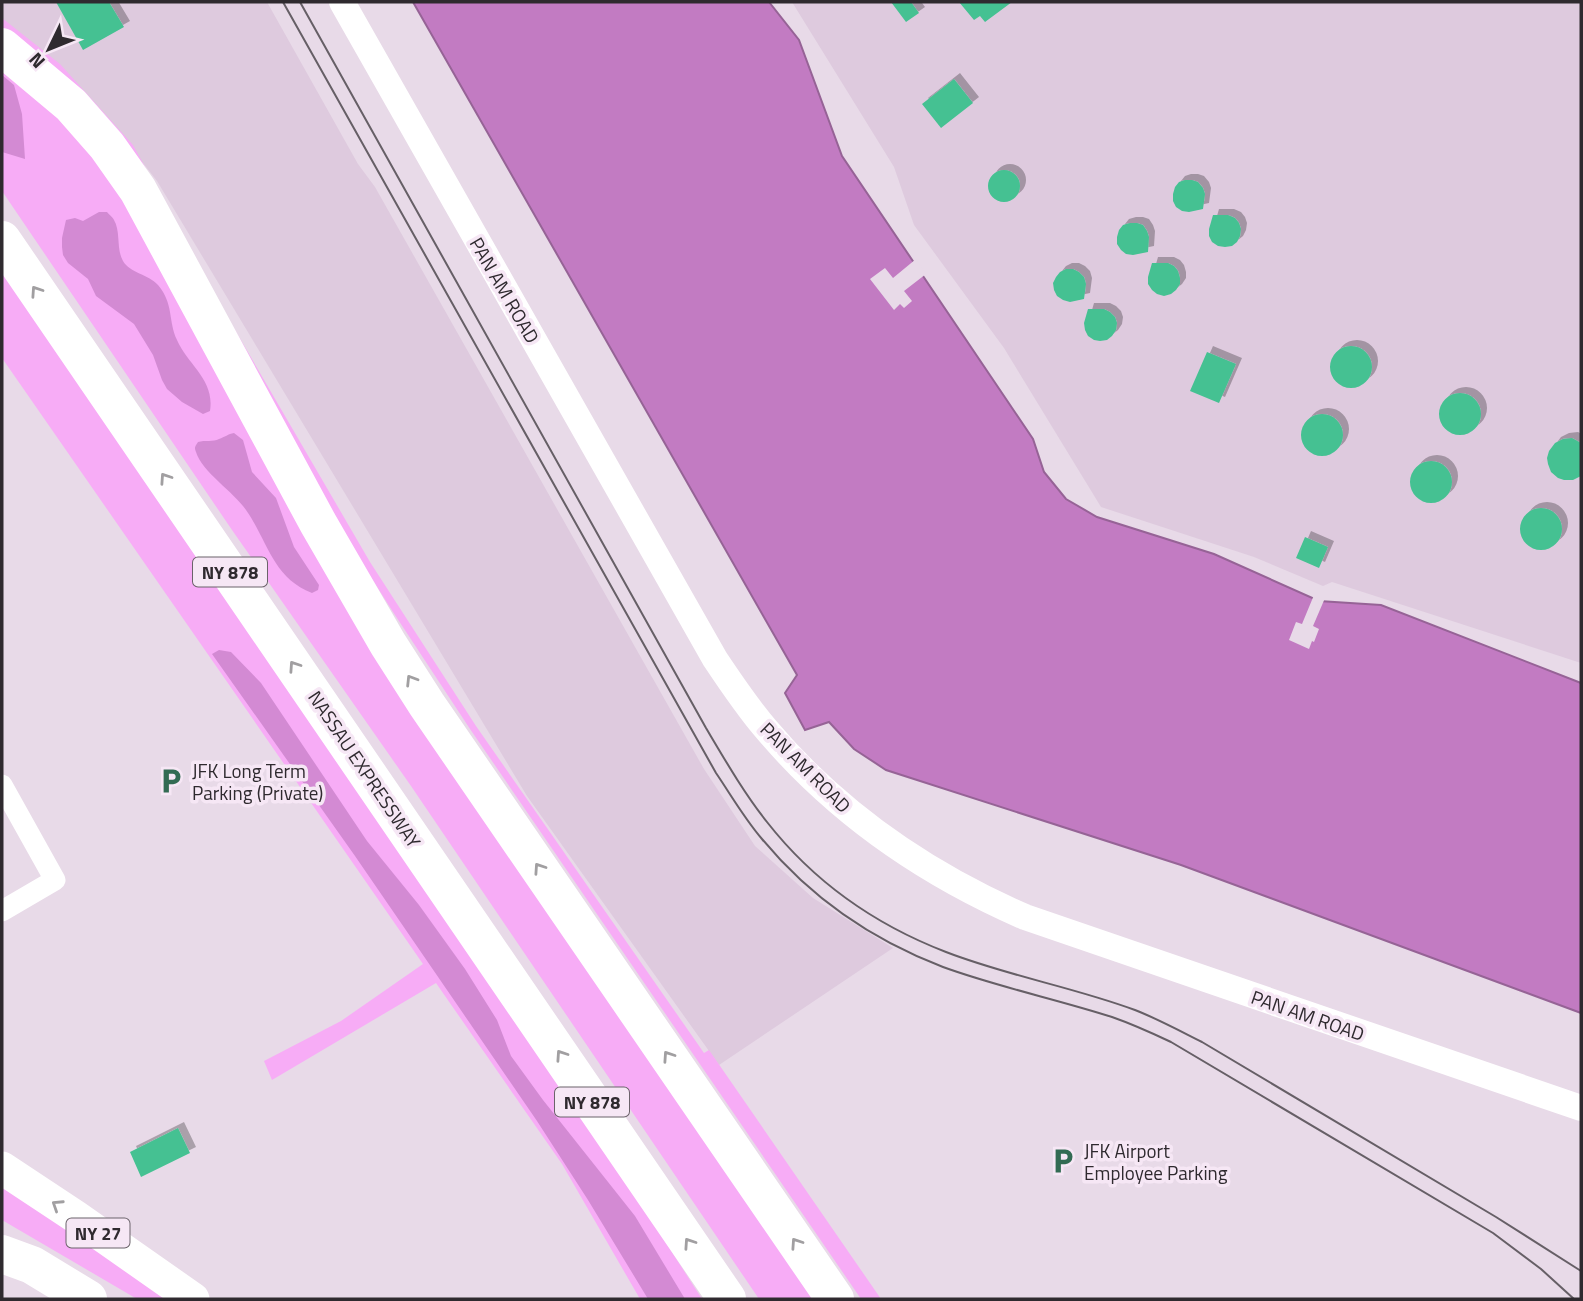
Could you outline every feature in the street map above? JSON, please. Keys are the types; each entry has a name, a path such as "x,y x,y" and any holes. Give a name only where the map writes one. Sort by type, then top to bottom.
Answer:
{"highway":[{"path":"2,47 71,105 124,170 154,219 318,523 388,644 458,751 835,1299"},
{"name":"NASSAU EXPRESSWAY","path":"2,240 727,1299"},
{"path":"2,1254 32,1265 88,1299"},
{"path":"2,1272 48,1299"}],"main road":[{"name":"NY 27","path":"2,1168 194,1299"}],"street":[{"name":"PAN AM ROAD","path":"342,2 715,659 764,727 849,812 943,876 1025,917 1581,1108"},
{"path":"2,785 55,880 2,911"}],"shaded area":[{"path":"2,2 267,2 358,164 375,187 704,769 755,846 813,898 893,948 719,1065 527,796 157,181 104,113 2,34"},
{"path":"413,2 769,2 799,40 842,156 1033,439 1044,472 1066,499 1097,517 1214,554 1319,601 1381,605 1581,683 1581,1013 1181,865 886,770 854,749 829,722 805,730 785,693 797,675"},
{"path":"792,2 1581,2 1581,663 1332,582 1323,586 1254,557 1101,507 1004,348 914,225 894,167"},
{"path":"2,18 60,64 133,145 228,318 370,562 476,726 704,1053 709,1050 881,1299 861,1299 470,729 320,497 262,395 2,31"},
{"path":"2,54 94,136 245,403 823,1299 759,1299 2,191"},
{"path":"2,75 14,85 22,114 25,159 2,152"},
{"path":"99,212 107,212 113,219 121,256 126,265 154,281 163,292 177,340 205,382 210,411 203,414 182,402 167,389 153,355 134,324 96,296 88,279 68,263 63,255 62,238 66,220 75,218 83,221"},
{"path":"2,270 702,1299 640,1299 562,1164 436,983 272,1080 264,1061 341,1021 423,964 2,358"},
{"path":"234,433 243,440 252,472 276,498 294,547 319,585 318,590 312,593 288,578 272,557 246,510 199,459 195,449 198,442 217,440"},
{"path":"219,650 231,652 261,683 367,841 419,905 465,969 497,1020 511,1056 635,1216 685,1299 648,1299 537,1121 212,654"},
{"path":"2,1186 168,1299 137,1299 2,1220"}],"pier":[{"path":"916,259 926,274 904,291 912,301 904,308 900,304 894,310 870,279 885,268 893,278"},
{"path":"1314,595 1325,598 1313,626 1319,629 1309,649 1289,640 1296,622 1302,624"}],"building":[{"path":"56,2 109,2 124,27 83,50"},
{"path":"891,2 911,2 919,13 906,22"},
{"path":"959,2 1012,2 985,22 980,16 974,20"},
{"path":"954,79 973,103 941,128 922,104"},
{"path":"1004,170 1015,175 1020,186 1015,197 1004,202 993,197 988,186 993,175"},
{"path":"1185,180 1198,182 1203,188 1203,209 1189,212 1176,207 1173,201 1175,187"},
{"path":"1213,215 1228,215 1239,223 1240,236 1232,246 1218,246 1212,242 1209,229"},
{"path":"1130,223 1143,225 1147,231 1148,252 1126,254 1117,244 1119,230"},
{"path":"1152,263 1168,263 1178,271 1180,284 1171,294 1157,294 1148,284"},
{"path":"1073,269 1084,277 1084,299 1070,302 1057,296 1053,283 1060,272"},
{"path":"1088,309 1104,309 1115,317 1116,330 1107,340 1094,340 1088,336 1084,323"},
{"path":"1351,346 1366,352 1372,367 1366,382 1351,388 1336,382 1330,367 1336,352"},
{"path":"1207,352 1236,364 1219,403 1190,391"},
{"path":"1460,393 1475,399 1481,414 1475,429 1460,435 1445,429 1439,414 1445,399"},
{"path":"1322,414 1337,420 1343,435 1337,450 1322,456 1307,450 1301,435 1307,420"},
{"path":"1572,438 1581,443 1581,476 1564,480 1551,472 1547,458 1555,443"},
{"path":"1431,461 1446,467 1452,482 1446,497 1431,503 1416,497 1410,482 1416,467"},
{"path":"1541,508 1556,514 1562,529 1556,544 1541,550 1526,544 1520,529 1526,514"},
{"path":"1305,537 1328,547 1319,568 1296,558"},
{"path":"178,1128 190,1153 141,1177 130,1152"}],"tram line":[{"path":"283,2 716,773 749,823 781,860 844,915 917,956 985,981 1112,1017 1171,1042 1493,1233 1541,1269 1574,1299"},
{"path":"300,2 706,728 759,811 805,864 871,915 920,941 969,960 1135,1010 1202,1042 1496,1217 1581,1271"}],"place":[{"name":"JFK Long Term Parking (Private)","path":"171,781"},
{"name":"JFK Airport Employee Parking","path":"1063,1161"}]}
